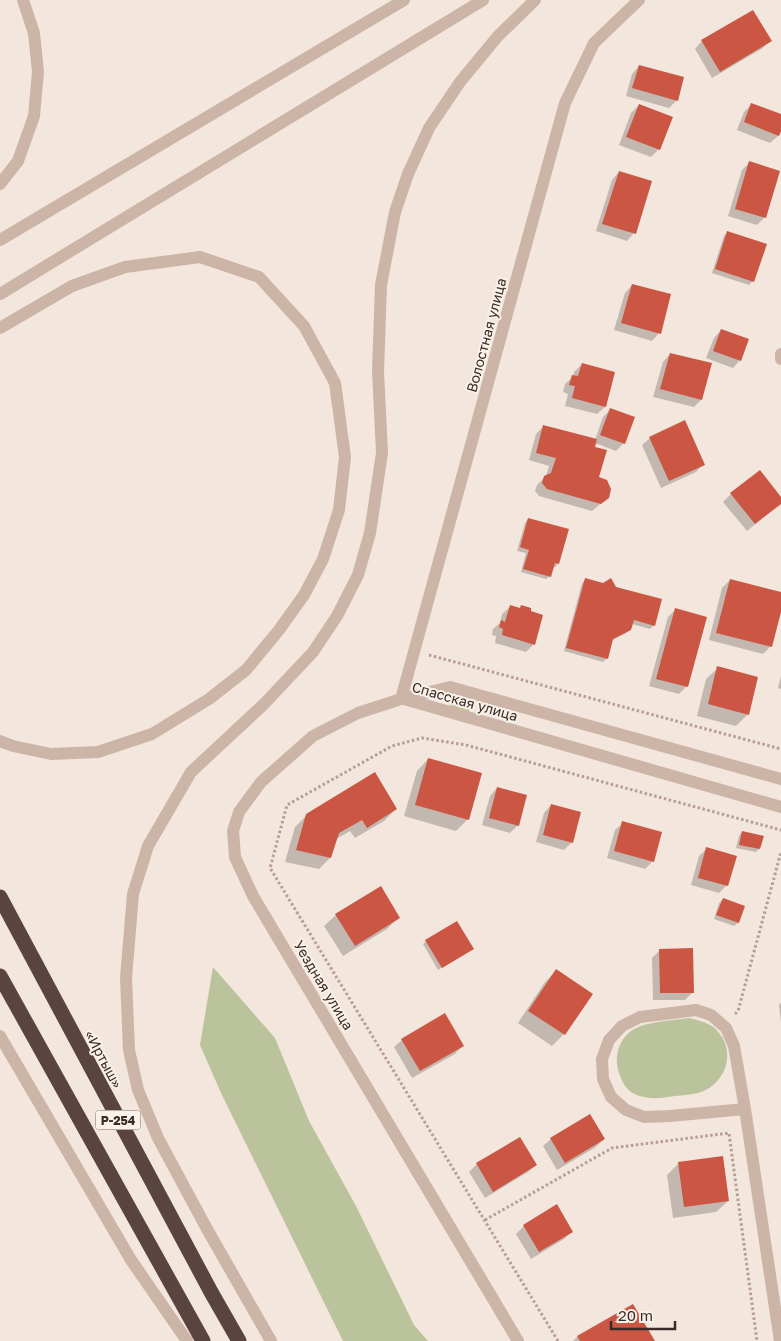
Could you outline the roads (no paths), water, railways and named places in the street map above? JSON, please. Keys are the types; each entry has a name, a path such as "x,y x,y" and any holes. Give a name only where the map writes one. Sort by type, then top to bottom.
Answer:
{"highway":[{"name":"«Иртыш»","path":"0,897 239,1341"},
{"name":"Р-254","path":"0,976 203,1341"}],"street":[{"path":"0,184 18,161 34,116 38,72 34,33 23,0"},
{"path":"0,240 404,0"},
{"path":"0,294 483,0"},
{"path":"271,1341 162,1147 138,1090 129,1050 126,978 133,894 148,846 192,772 264,704 313,652 337,616 358,575 370,533 382,454 378,371 381,285 395,212 408,174 429,128 460,82 498,36 535,0"},
{"name":"Волостная улица","path":"401,698 565,103 594,43 639,0"},
{"path":"0,328 72,286 126,267 200,257 259,277 304,326 335,383 345,457 339,510 323,559 299,602 246,670 209,699 152,734 98,752 51,754 13,746 0,741"},
{"path":"781,354 781,359"},
{"name":"Спасская улица","path":"401,698 450,687 781,779"},
{"name":"Спасская улица","path":"401,698 781,807"},
{"name":"Уездная улица","path":"401,698 358,713 313,736 261,782 239,812 233,831 235,857 253,896 518,1341"},
{"path":"745,1109 644,1117 626,1110 611,1097 603,1078 602,1059 609,1040 622,1026 640,1017 696,1010 711,1014 726,1028 734,1046 745,1109 780,1341"},
{"path":"0,1036 131,1260 187,1341"}]}
